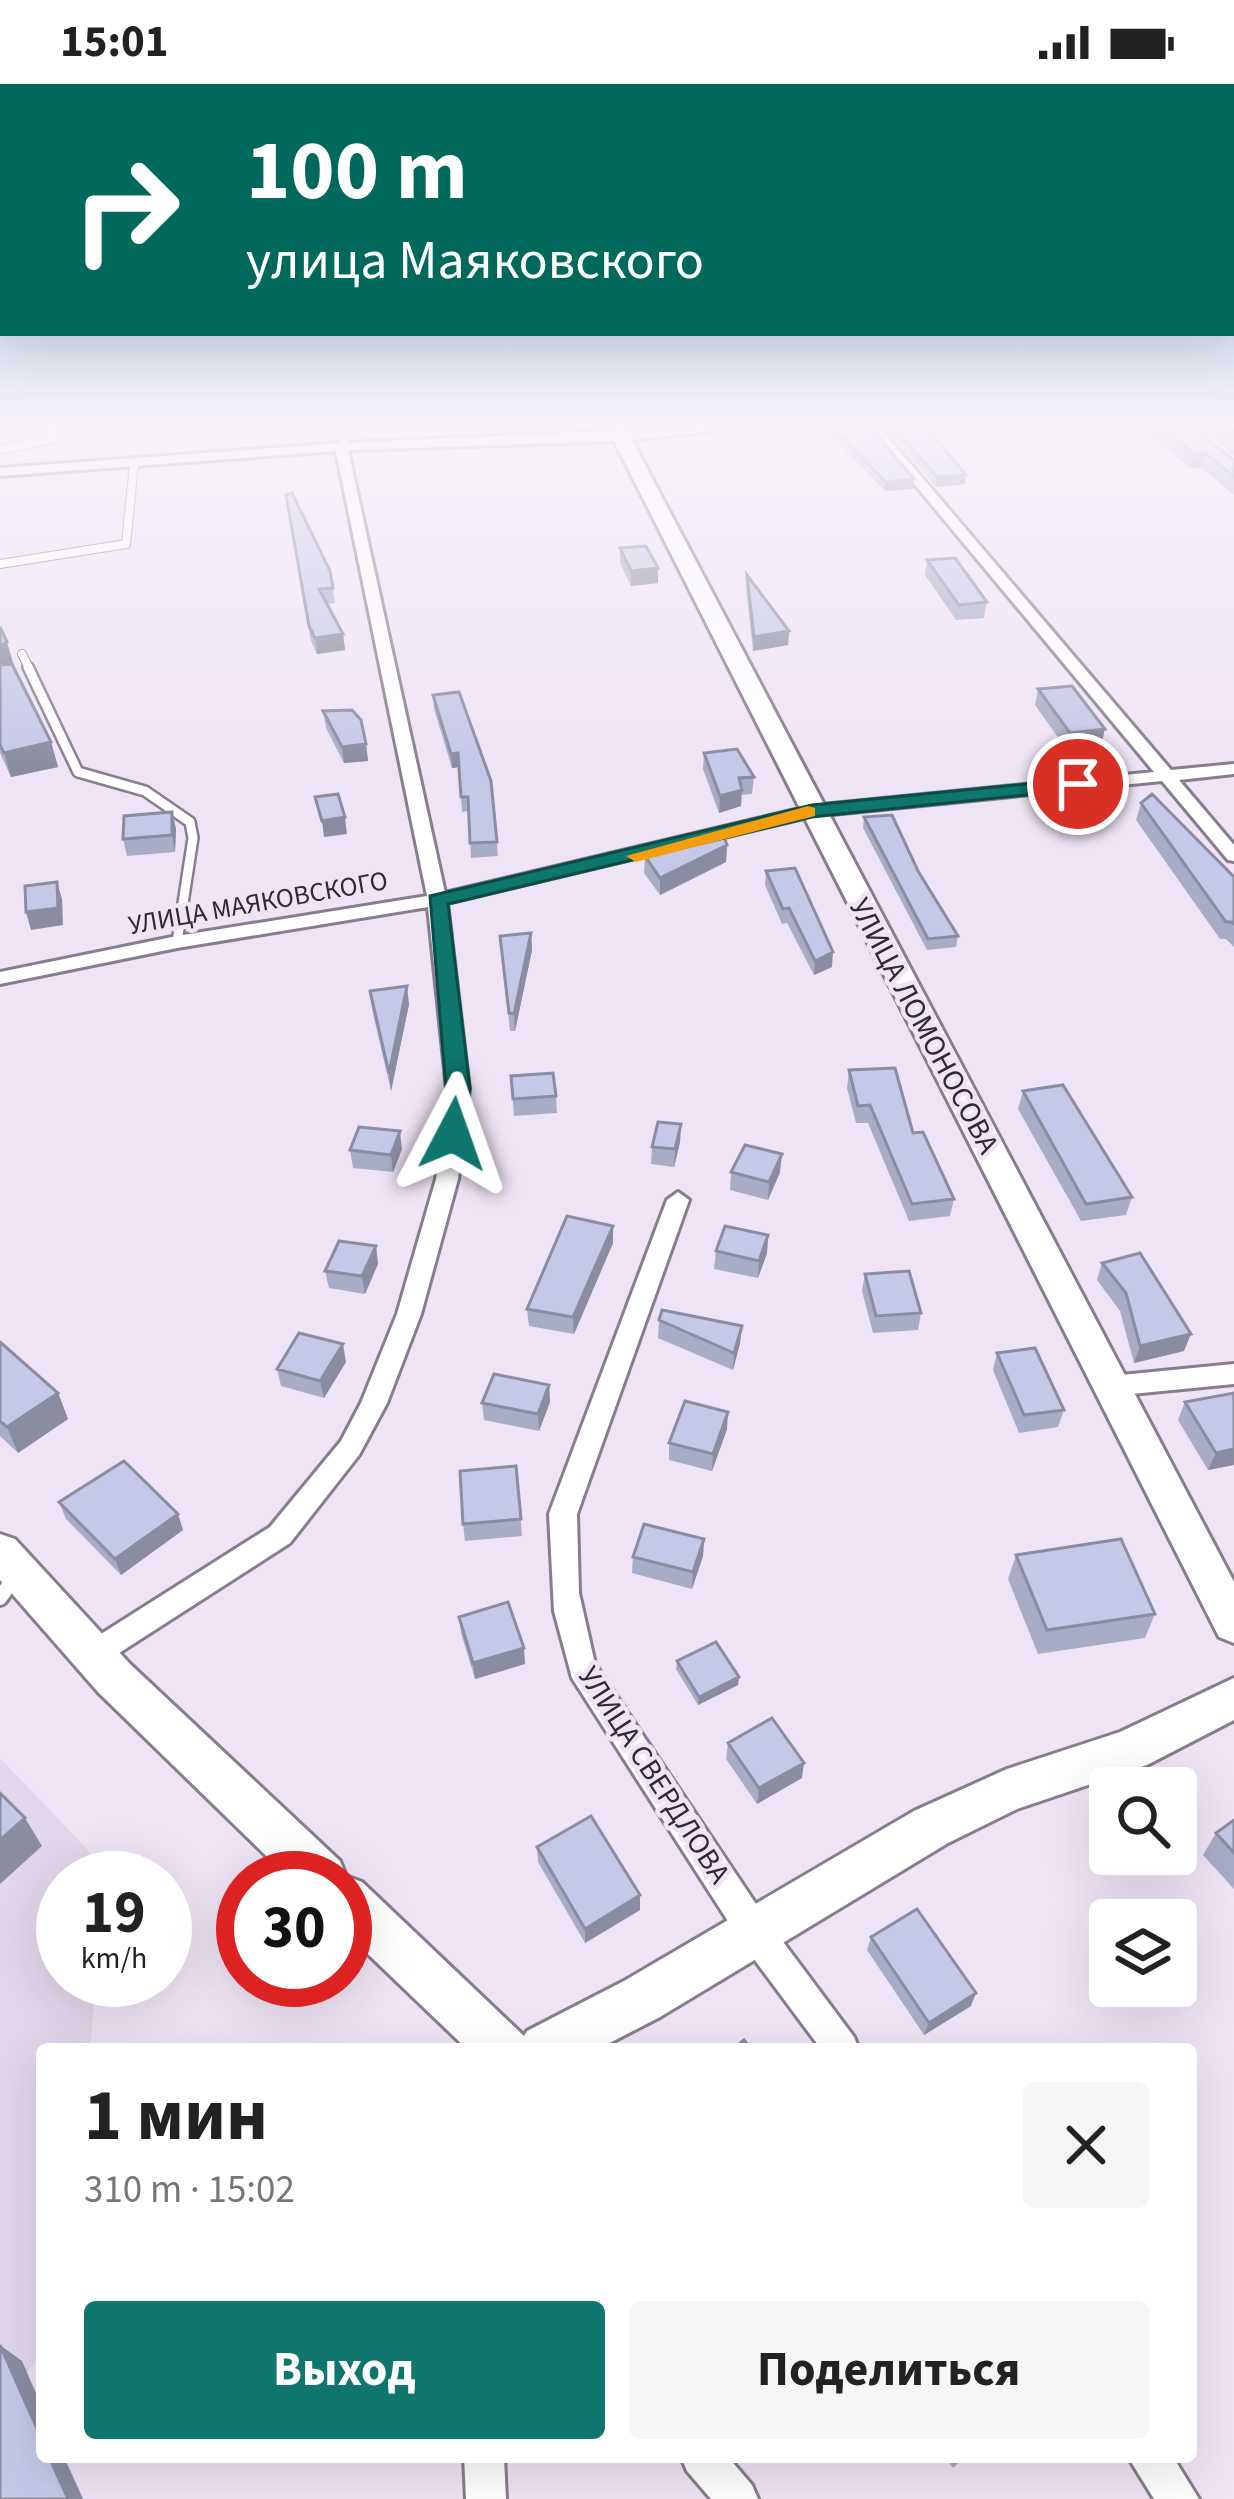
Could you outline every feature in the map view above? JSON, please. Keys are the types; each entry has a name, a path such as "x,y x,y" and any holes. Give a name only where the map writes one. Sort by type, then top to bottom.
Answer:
{"street":[{"path":"92,1655 280,1535 350,1448 374,1403 429,1247 447,1179 458,1089 437,900 366,540"},
{"name":"УЛИЦА ЛОМОНОСОВА","path":"673,540 1234,1624"},
{"path":"968,540 1234,856"},
{"name":"УЛИЦА МАЯКОВСКОГО","path":"0,978 177,942 437,900 812,811 1234,769"},
{"name":"УЛИЦА СВЕРДЛОВА","path":"678,1199 563,1514 562,1585 567,1621 582,1670 754,1931 838,2043"},
{"path":"1111,1386 1234,1375"},
{"path":"6,1574 295,1851"},
{"path":"556,2043 642,1999 931,1827 1006,1791 1131,1750 1234,1698"},
{"path":"372,1924 498,2043"},
{"path":"484,2463 486,2499"},
{"path":"706,2463 738,2499"},
{"path":"1152,2463 1179,2499"}],"lane":[{"path":"0,564 126,544 126,540"},
{"path":"22,654 78,772 145,790 190,822 193,838 177,942"},
{"path":"16,679 33,676"}],"shaded area":[{"path":"0,1758 89,1851 36,1851 36,2007 94,2007 91,2043 36,2043 36,2362 26,2374 36,2426 36,2463 67,2463 84,2499 0,2499"}],"building":[{"path":"294,540 315,540 333,588 319,589 343,634 315,638"},
{"path":"646,546 658,568 631,571 620,548"},
{"path":"955,558 987,602 959,605 927,560"},
{"path":"747,575 789,631 754,637"},
{"path":"12,664 51,742 4,753 0,745 0,665"},
{"path":"1072,686 1105,729 1070,733 1038,689"},
{"path":"459,692 491,781 497,842 470,843 468,797 461,797 458,753 451,754 433,695"},
{"path":"352,710 361,720 366,744 342,747 323,711"},
{"path":"737,749 754,777 739,778 742,790 720,796 704,753"},
{"path":"338,794 345,817 322,821 315,797"},
{"path":"1152,794 1234,877 1234,924 1226,922 1141,803"},
{"path":"172,812 172,835 123,839 124,816"},
{"path":"892,815 918,871 958,936 928,939 864,817"},
{"path":"722,832 727,845 660,878 645,856"},
{"path":"795,868 833,952 815,961 766,871"},
{"path":"57,882 58,908 26,912 25,886"},
{"path":"531,933 514,1014 509,1013 500,936"},
{"path":"407,986 389,1073 370,991"},
{"path":"895,1068 913,1133 923,1132 954,1199 912,1204 870,1105 858,1106 849,1070"},
{"path":"553,1073 556,1096 513,1099 511,1076"},
{"path":"1063,1085 1132,1197 1086,1204 1023,1091"},
{"path":"658,1122 681,1124 675,1149 652,1147"},
{"path":"359,1127 400,1131 391,1155 350,1150"},
{"path":"745,1145 782,1154 769,1182 731,1172"},
{"path":"567,1216 613,1226 573,1317 527,1309"},
{"path":"725,1226 768,1235 759,1261 716,1251"},
{"path":"339,1241 376,1246 362,1276 325,1271"},
{"path":"1140,1253 1191,1334 1140,1346 1126,1293 1102,1263"},
{"path":"909,1271 921,1313 876,1316 865,1274"},
{"path":"662,1310 742,1326 734,1353 659,1320"},
{"path":"299,1333 343,1344 320,1381 277,1369"},
{"path":"0,1342 58,1393 7,1427 0,1421"},
{"path":"1035,1348 1064,1410 1024,1415 997,1353"},
{"path":"494,1374 549,1385 538,1414 482,1403"},
{"path":"1234,1393 1234,1449 1216,1453 1185,1402"},
{"path":"685,1401 728,1412 713,1454 669,1443"},
{"path":"124,1461 178,1514 115,1559 59,1502"},
{"path":"516,1466 521,1519 463,1524 460,1471"},
{"path":"644,1524 704,1539 693,1572 633,1557"},
{"path":"1121,1539 1155,1614 1047,1630 1016,1555"},
{"path":"508,1602 524,1648 473,1663 459,1617"},
{"path":"716,1642 739,1677 699,1697 677,1661"},
{"path":"772,1718 804,1763 759,1788 728,1743"},
{"path":"0,1793 25,1818 0,1840"},
{"path":"591,1816 640,1895 585,1929 537,1847"},
{"path":"1234,1820 1234,1853 1216,1833"},
{"path":"917,1909 976,1993 929,2023 871,1937"},
{"path":"0,2345 36,2426 36,2463 52,2463 68,2499 0,2499"}],"slow traffic":[{"path":"636,856 808,812"}],"route":[{"path":"453,1134 458,1089 437,900 812,811 1078,784"}]}
